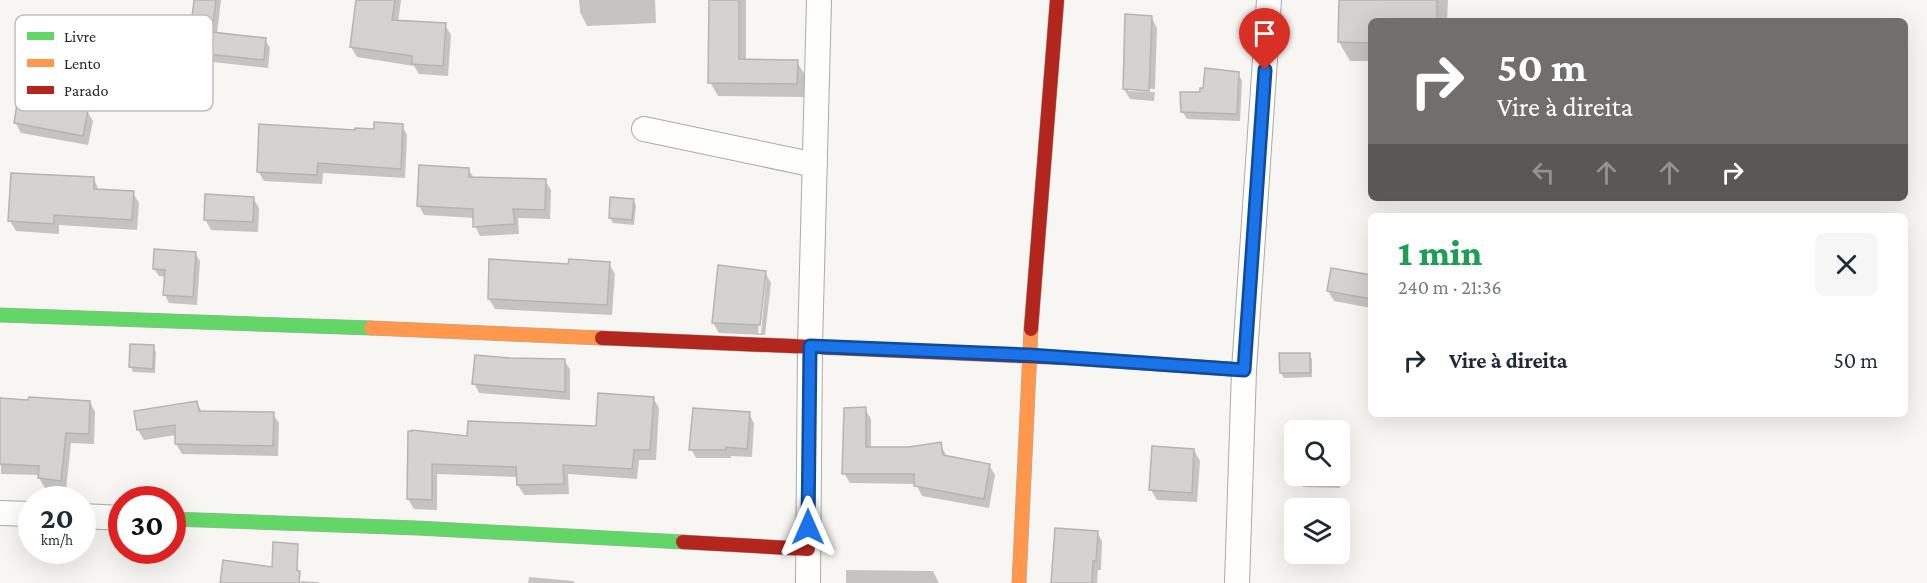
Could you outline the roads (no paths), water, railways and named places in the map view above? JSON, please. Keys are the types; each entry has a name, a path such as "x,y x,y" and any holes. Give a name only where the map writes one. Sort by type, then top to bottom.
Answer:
{"street":[{"path":"808,583 810,346 819,0"},
{"path":"1019,583 1029,355 1057,0"},
{"path":"1237,583 1244,370 1269,0"},
{"path":"644,129 815,165"},
{"path":"0,315 1029,355 1244,370"},
{"path":"0,513 18,514"},
{"path":"186,520 417,528 808,549"}]}
